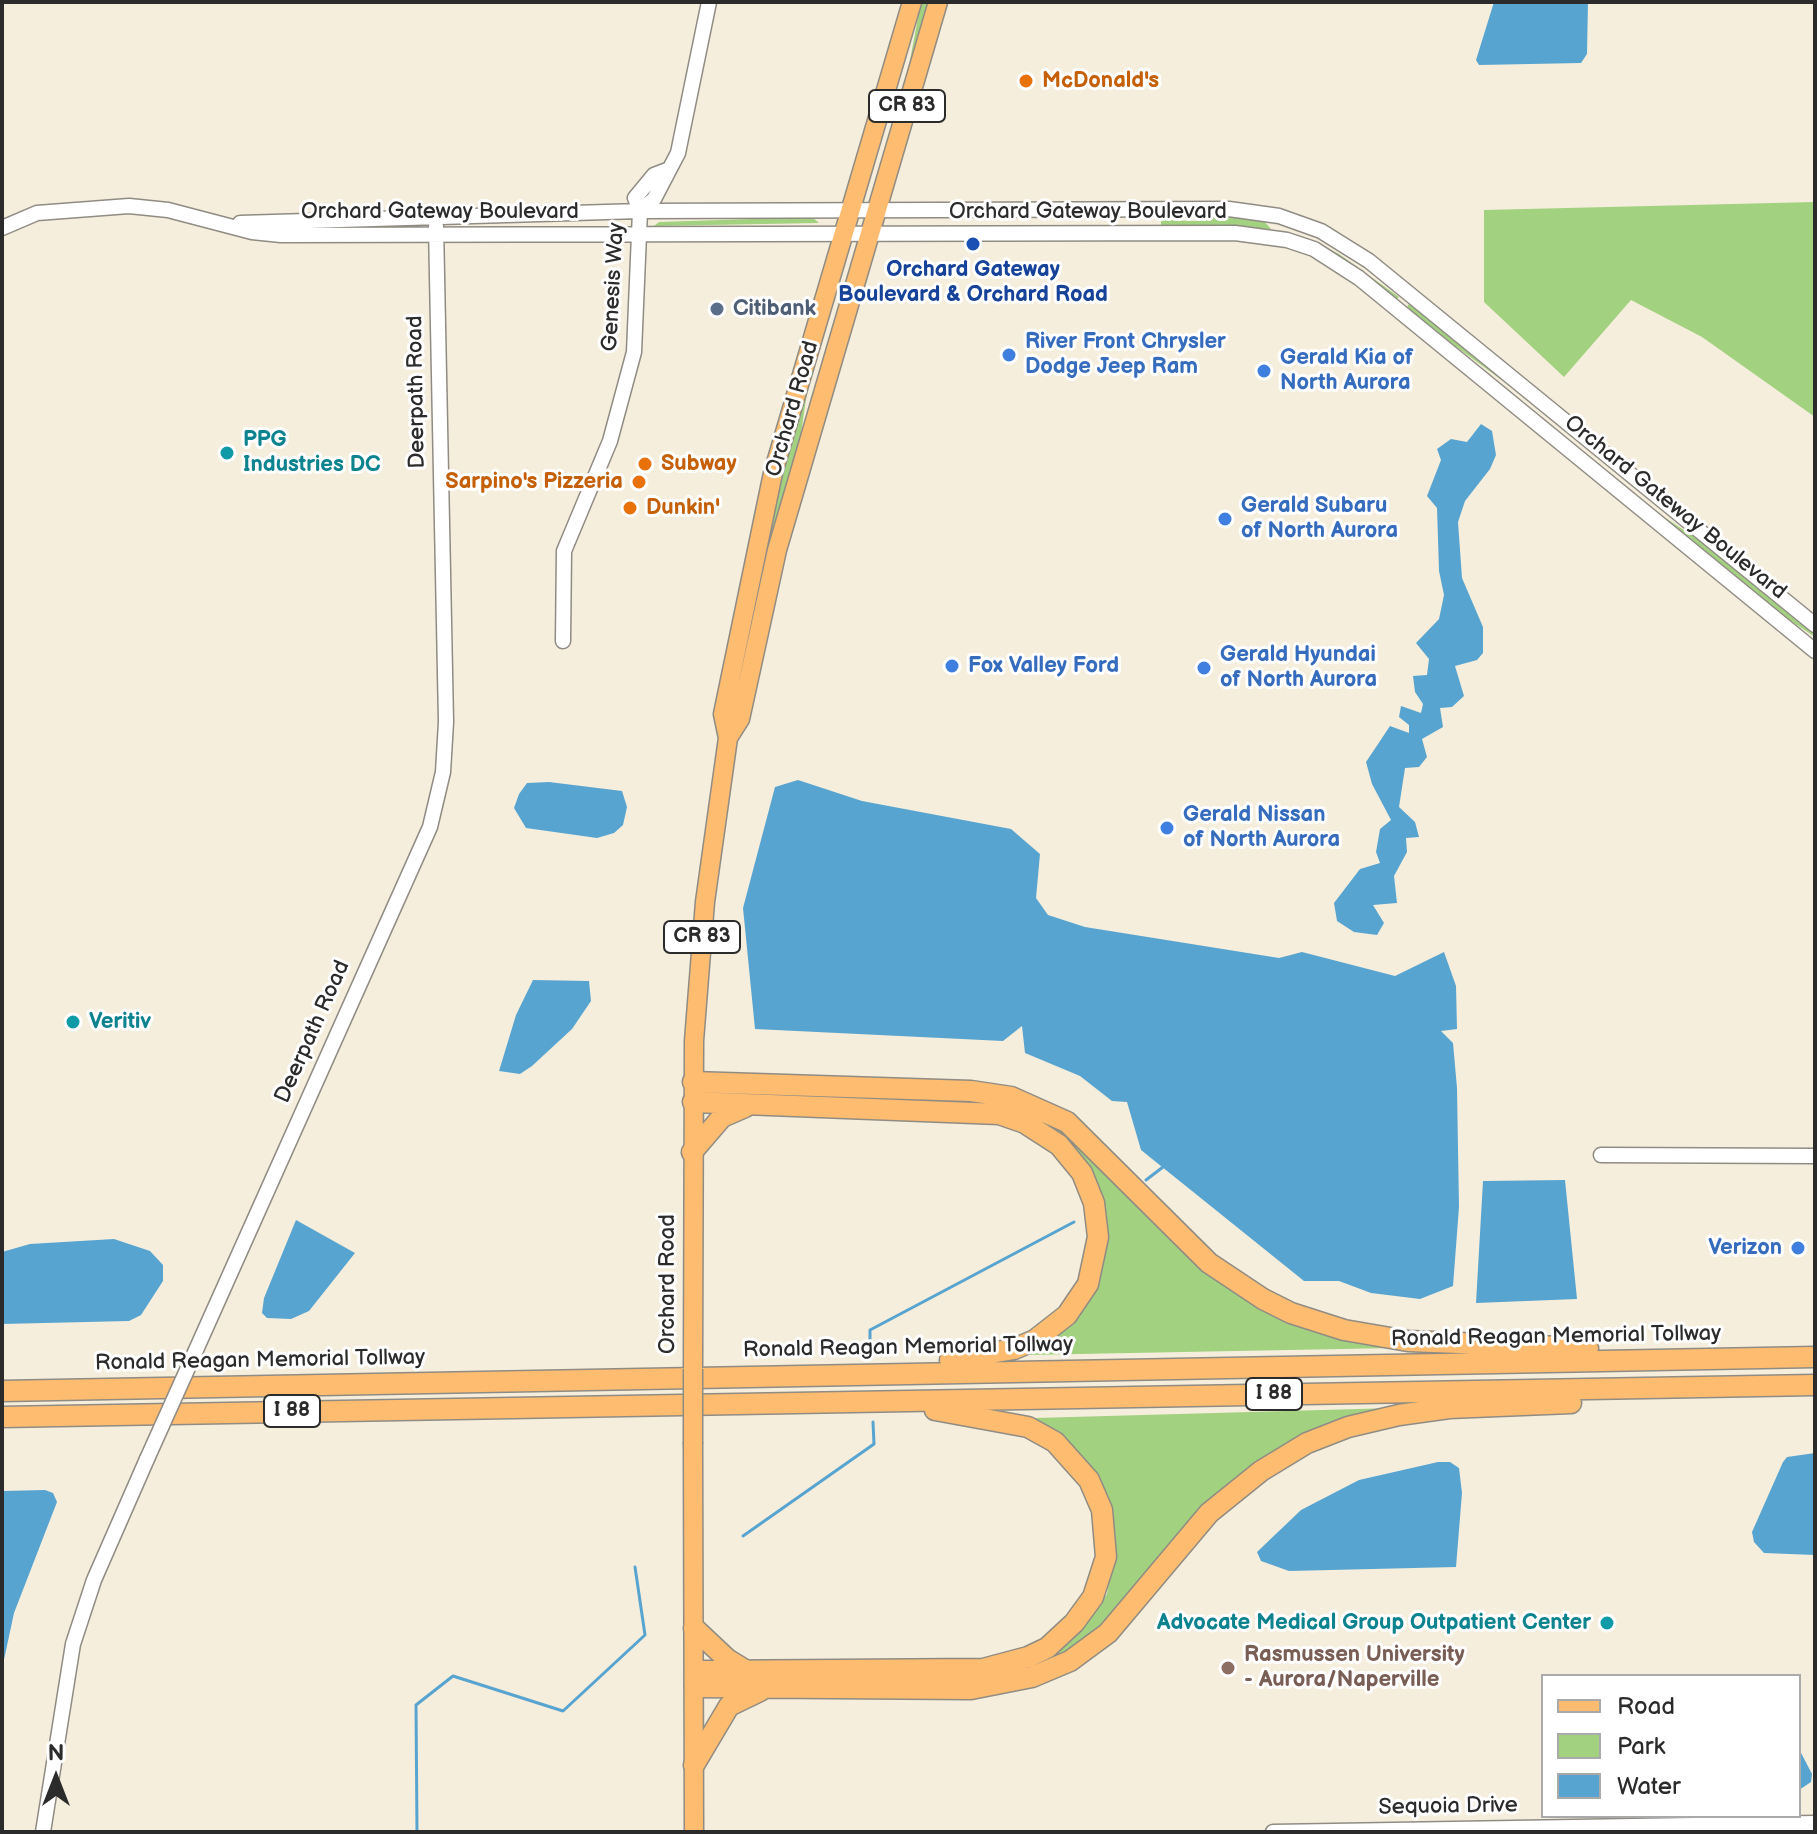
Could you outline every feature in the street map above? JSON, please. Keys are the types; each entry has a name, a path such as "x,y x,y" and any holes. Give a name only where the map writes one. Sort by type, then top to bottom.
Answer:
{"highway":[{"path":"693,1092 897,1087 1011,1097 1067,1122 1209,1263 1291,1313 1378,1337 1592,1348 1626,1360"},
{"path":"693,1092 754,1104 999,1114 1025,1123 1059,1145 1073,1160 1089,1189 1098,1220 1093,1269 1078,1301 1053,1328 1014,1349 871,1372"},
{"path":"692,1152 722,1117 754,1104"},
{"name":"Ronald Reagan Memorial Tollway","path":"2,1391 871,1372 1815,1357"},
{"name":"I 88","path":"2,1417 1815,1385"},
{"path":"695,1679 768,1689 971,1689 1032,1677 1070,1661 1108,1633 1209,1513 1261,1471 1307,1443 1348,1427 1399,1415 1449,1408 1594,1402 1662,1388"},
{"path":"695,1679 745,1670 983,1669 1028,1657 1047,1648 1074,1623 1093,1597 1106,1557 1102,1510 1089,1480 1067,1453 1028,1427 887,1401"},
{"path":"694,1628 727,1659 745,1670"},
{"path":"694,1765 729,1706 768,1689"}],"main road":[{"name":"Orchard Road","path":"694,1832 693,1092 705,902 728,738 723,714 760,531 912,2"},
{"name":"Orchard Road","path":"728,738 740,719 777,550 938,2"}],"street":[{"path":"640,211 654,199 678,153 709,2"},
{"name":"Orchard Gateway Boulevard","path":"2,228 37,213 129,206 168,210 281,235 1235,233 1277,238 1314,249 1359,278 1815,651"},
{"name":"Orchard Gateway Boulevard","path":"220,223 640,211 876,209 1229,209 1279,216 1321,231 1369,261 1815,625"},
{"name":"Genesis Way","path":"563,641 564,551 610,441 634,352 640,211"},
{"name":"Deerpath Road","path":"43,1832 56,1768 73,1644 94,1580 430,827 443,772 446,722 436,216"},
{"path":"1601,1155 1815,1156"},
{"name":"Sequoia Drive","path":"1273,1832 1815,1823"}],"green space":[{"path":"921,2 931,2 911,72 908,71"},
{"path":"1815,202 1815,417 1702,337 1631,300 1564,377 1484,302 1484,210"},
{"path":"1227,215 1263,220 1271,229 1161,228 1161,220 1197,221"},
{"path":"812,217 819,223 654,226 659,222"},
{"path":"1311,240 1339,254 1399,297 1396,300 1350,264"},
{"path":"1410,303 1508,383 1405,309"},
{"path":"811,366 797,460 733,723 728,722 779,472"},
{"path":"1661,515 1705,544 1815,633 1815,637 1773,609"},
{"path":"1052,1122 1063,1129 1198,1265 1394,1348 1025,1355 1073,1319 1098,1191 1088,1167 1050,1126"},
{"path":"1394,1408 1279,1450 1104,1624 1077,1646 1027,1668 1079,1631 1094,1614 1107,1594 1111,1567 1111,1518 1034,1421 1035,1418"}],"water":[{"path":"1494,2 1588,2 1587,54 1581,63 1479,65 1476,60"},
{"path":"1481,424 1492,431 1496,455 1490,469 1465,501 1458,522 1462,578 1483,627 1483,653 1477,660 1455,666 1464,696 1452,707 1440,708 1443,727 1422,739 1427,757 1419,767 1405,768 1399,807 1415,822 1419,837 1406,838 1407,852 1394,876 1397,903 1373,905 1384,923 1377,935 1354,932 1337,921 1334,903 1360,869 1380,863 1376,852 1380,829 1391,820 1372,784 1366,762 1390,726 1409,733 1409,725 1399,717 1401,706 1421,713 1423,704 1415,692 1413,676 1427,675 1429,659 1416,643 1439,619 1444,595 1439,571 1437,508 1427,496 1441,460 1437,449 1451,439 1467,442"},
{"path":"798,780 862,801 1011,829 1040,854 1036,898 1048,915 1085,927 1279,958 1302,952 1395,976 1444,952 1456,986 1457,1029 1441,1031 1453,1043 1457,1088 1459,1207 1453,1286 1420,1299 1371,1293 1339,1281 1304,1281 1141,1150 1127,1102 1112,1101 1080,1076 1025,1053 1022,1026 1003,1041 755,1029 743,908 775,787"},
{"path":"549,782 622,791 627,807 623,825 614,833 597,838 526,828 514,808 519,794 527,783"},
{"path":"533,980 589,981 591,1001 572,1029 532,1066 520,1074 499,1071 516,1015"},
{"path":"1565,1180 1577,1299 1476,1303 1483,1181"},
{"path":"296,1220 355,1253 309,1311 291,1319 267,1318 262,1313 264,1298"},
{"path":"114,1239 150,1251 163,1265 163,1281 141,1315 129,1321 2,1324 2,1252 30,1244"},
{"path":"1815,1453 1815,1555 1764,1553 1754,1542 1752,1532 1783,1462 1787,1457"},
{"path":"1450,1462 1459,1468 1462,1493 1456,1567 1289,1571 1261,1561 1257,1552 1301,1510 1359,1480"},
{"path":"45,1490 53,1493 57,1502 14,1613 2,1669 2,1491"},
{"path":"1801,1753 1812,1774 1811,1782 1801,1789"}],"waterway":[{"path":"1146,1180 1163,1167"},
{"path":"870,1342 870,1330 1074,1222"},
{"path":"743,1536 874,1444 873,1422"},
{"path":"417,1832 416,1705 453,1676 563,1711 645,1635 635,1567"}],"place":[{"name":"McDonald's","path":"1026,81"},
{"name":"Orchard Gateway Boulevard & Orchard Road","path":"973,244"},
{"name":"Citibank","path":"717,309"},
{"name":"River Front Chrysler Dodge Jeep Ram","path":"1009,355"},
{"name":"Gerald Kia of North Aurora","path":"1264,371"},
{"name":"PPG Industries DC","path":"227,453"},
{"name":"Subway","path":"645,464"},
{"name":"Sarpino's Pizzeria","path":"639,482"},
{"name":"Dunkin'","path":"630,508"},
{"name":"Gerald Subaru of North Aurora","path":"1225,519"},
{"name":"Fox Valley Ford","path":"952,666"},
{"name":"Gerald Hyundai of North Aurora","path":"1204,668"},
{"name":"Gerald Nissan of North Aurora","path":"1167,828"},
{"name":"Veritiv","path":"73,1022"},
{"name":"Verizon","path":"1798,1248"},
{"name":"Advocate Medical Group Outpatient Center","path":"1607,1623"},
{"name":"Rasmussen University - Aurora/Naperville","path":"1228,1668"}]}
